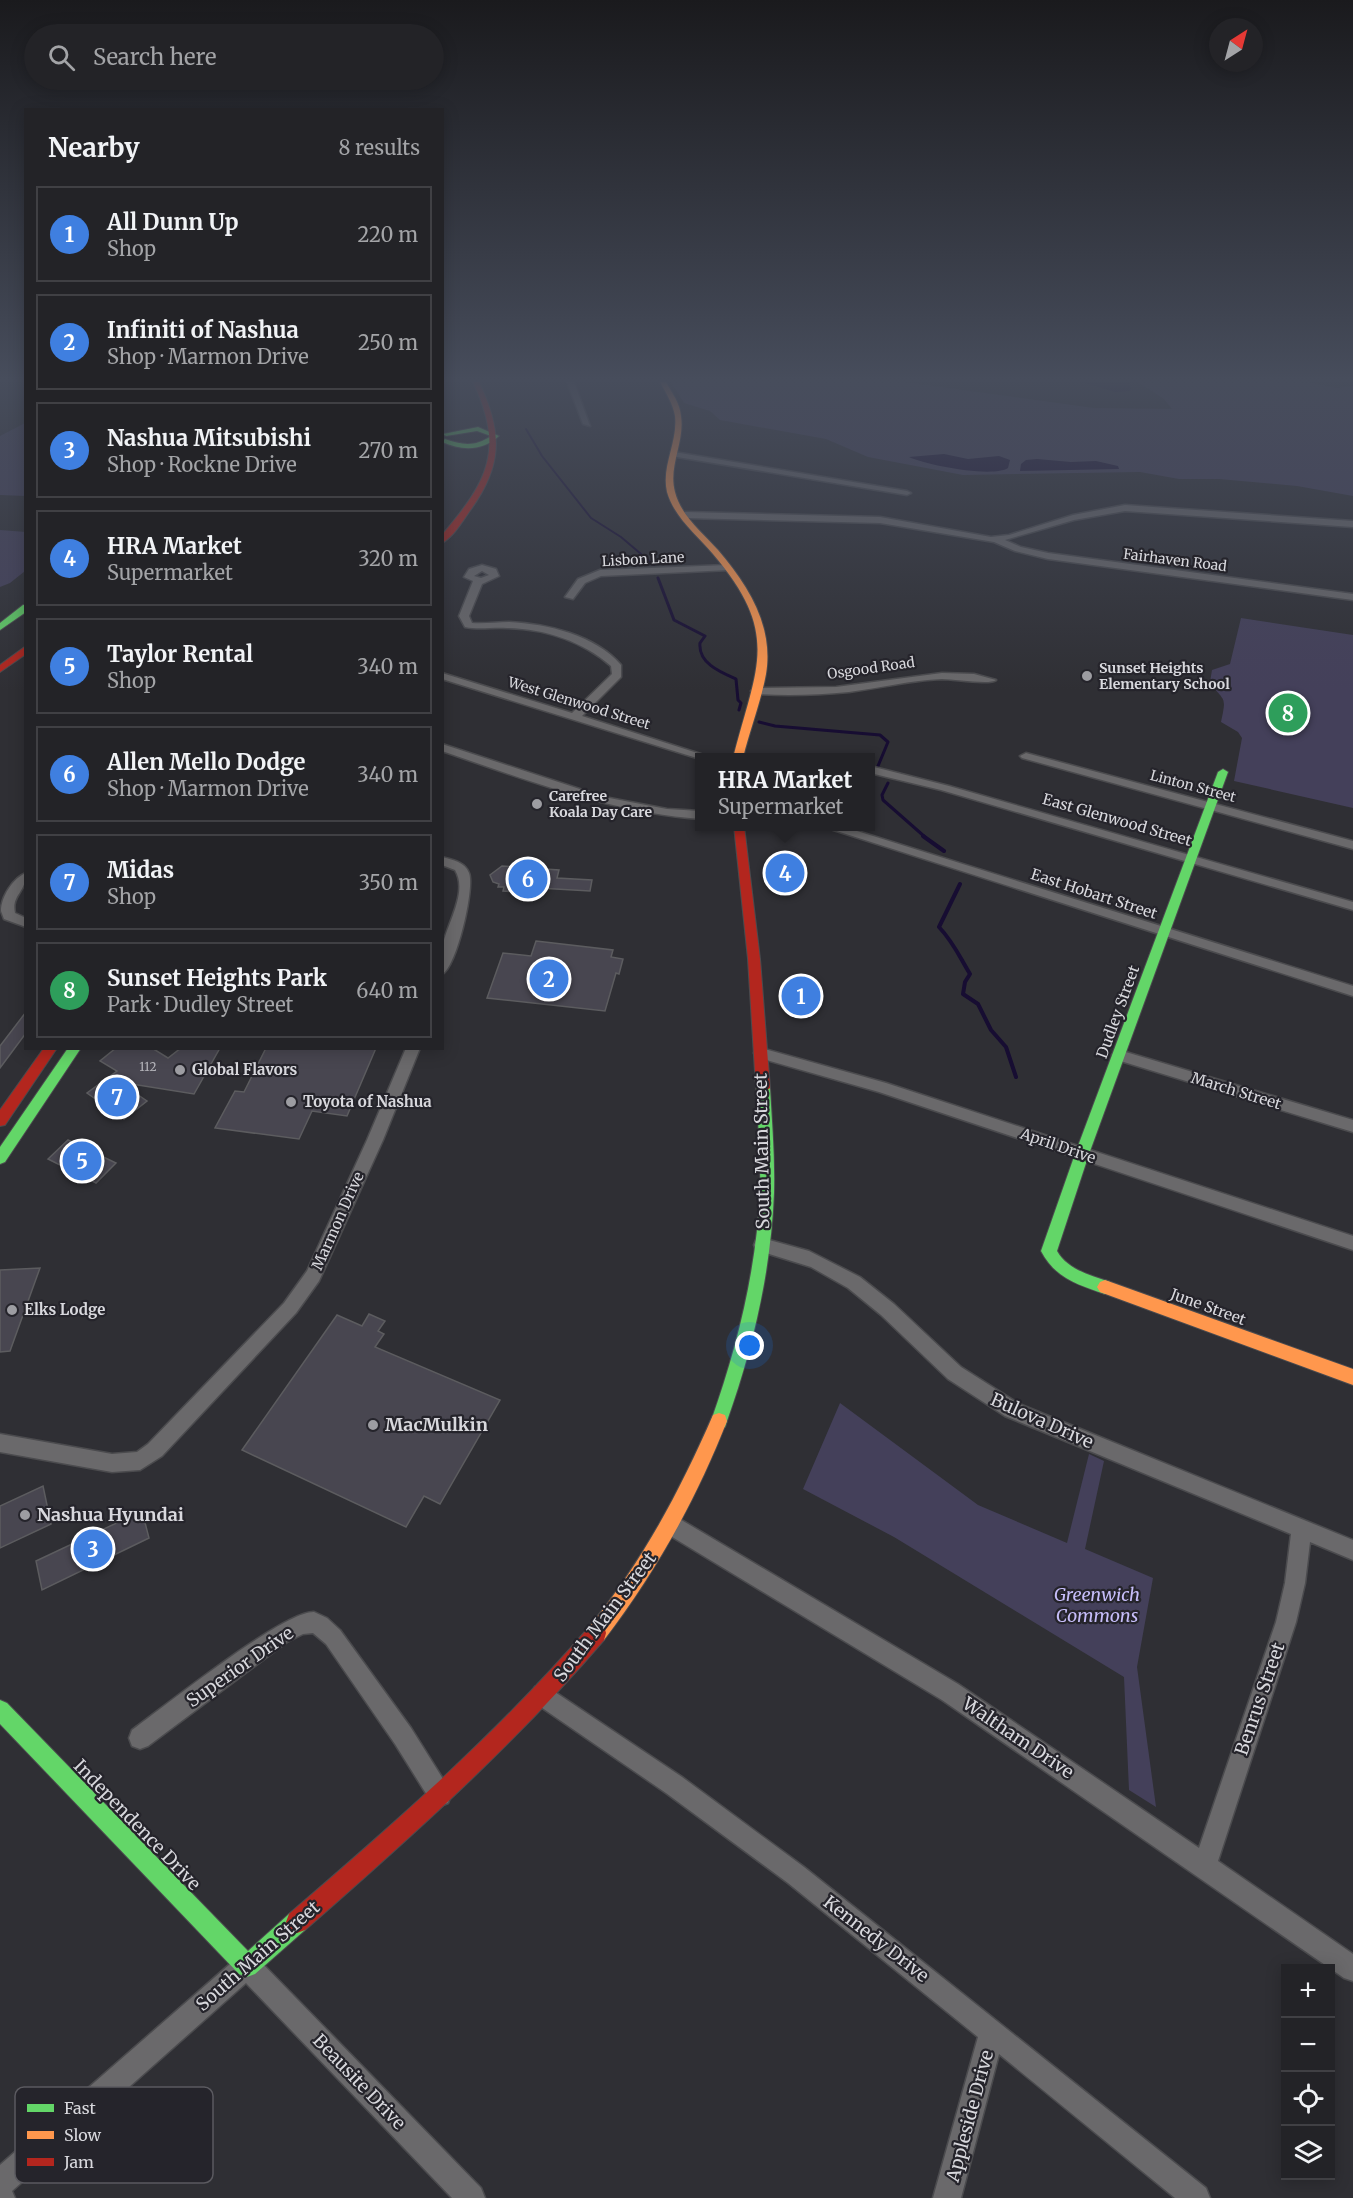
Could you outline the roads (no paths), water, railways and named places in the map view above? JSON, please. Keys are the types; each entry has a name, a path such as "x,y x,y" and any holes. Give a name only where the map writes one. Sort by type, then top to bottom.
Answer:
{"main road":[{"path":"444,540 468,512 484,485"},
{"path":"670,485 675,502 727,568 749,602 759,624 763,658 739,753"},
{"path":"0,627 24,609"},
{"path":"0,669 24,651"},
{"name":"Dudley Street","path":"1054,1263 1049,1251 1082,1154 1223,772"},
{"name":"South Main Street","path":"247,1966 440,1794 543,1695 597,1633 639,1576 671,1525 705,1460 734,1384 750,1321 766,1205 761,1053 752,930 740,831"},
{"path":"0,1121 50,1050"},
{"path":"0,1158 74,1050"},
{"name":"June Street","path":"1054,1263 1069,1274 1353,1377"},
{"name":"Independence Drive","path":"0,1710 247,1966"}],"street":[{"path":"857,485 907,493"},
{"path":"684,515 880,520 916,525 977,539 997,540 1073,518 1125,508 1353,524"},
{"name":"Fairhaven Road","path":"997,540 1018,549 1047,556 1353,597"},
{"name":"Lisbon Lane","path":"570,597 574,587 581,581 600,573 727,568"},
{"path":"478,581 464,616 468,625 478,627 516,625 549,631 592,648 616,665 618,675 574,717"},
{"name":"Osgood Road","path":"756,690 844,688 930,675 966,676 991,680"},
{"name":"West Glenwood Street","path":"444,677 695,754"},
{"path":"444,748 616,804 656,813 695,815"},
{"name":"Linton Street","path":"1026,756 1353,845"},
{"name":"East Glenwood Street","path":"875,770 957,791 1353,906"},
{"name":"East Hobart Street","path":"843,831 1353,991"},
{"path":"444,862 459,867 464,874 465,881 462,903 444,962"},
{"path":"24,880 8,900 6,909 9,916 24,922"},
{"name":"Marmon Drive","path":"0,1443 112,1463 140,1461 155,1450 290,1308 313,1276 375,1140 412,1050"},
{"name":"April Drive","path":"761,1053 881,1088 1353,1243"},
{"name":"March Street","path":"1119,1056 1353,1126"},
{"name":"Bulova Drive","path":"762,1245 800,1254 852,1281 889,1311 946,1366 977,1390 1012,1410 1353,1550"},
{"name":"Waltham Drive","path":"671,1525 950,1692 1353,1969"},
{"name":"Benrus Street","path":"1204,1866 1286,1622 1295,1583 1302,1528"},
{"name":"Superior Drive","path":"140,1738 280,1635 299,1625 311,1622 323,1625 333,1637 403,1736 440,1794"},
{"name":"Kennedy Drive","path":"543,1695 674,1785 796,1875 1196,2198"},
{"name":"South Main Street","path":"109,2087 247,1966"},
{"name":"Beausite Drive","path":"247,1966 471,2198"},
{"name":"Appleside Drive","path":"947,2198 992,2033"},
{"name":"South Main Street","path":"0,2183 15,2170"}],"waterway":[{"path":"565,485 591,518 621,537 654,565"},
{"path":"658,578 674,620 705,636 700,643 700,650 706,661 717,670 736,679 738,700 741,703 739,710"},
{"path":"759,722 775,726 880,735 888,742 878,766"},
{"path":"888,783 882,795 883,800 925,837"},
{"path":"923,836 944,851"},
{"path":"960,884 939,927 970,974 965,982 963,994 978,1004 991,1030 1006,1047 1016,1077"}],"place":[{"name":"Sunset Heights Elementary School","path":"1087,676"},
{"name":"Sunset Heights Park","path":"1288,713"},
{"name":"Carefree Koala Day Care","path":"537,804"},
{"name":"HRA Market","path":"785,873"},
{"name":"Allen Mello Dodge","path":"528,879"},
{"name":"Infiniti of Nashua","path":"549,979"},
{"name":"All Dunn Up","path":"801,996"},
{"name":"Global Flavors","path":"180,1070"},
{"name":"Midas","path":"117,1097"},
{"name":"Toyota of Nashua","path":"291,1102"},
{"name":"Taylor Rental","path":"82,1161"},
{"name":"Elks Lodge","path":"12,1310"},
{"name":"MacMulkin","path":"373,1425"},
{"name":"Nashua Hyundai","path":"25,1515"},
{"name":"Nashua Mitsubishi","path":"93,1549"}],"park label":[{"name":"Greenwich Commons","path":"1097,1605"}]}
